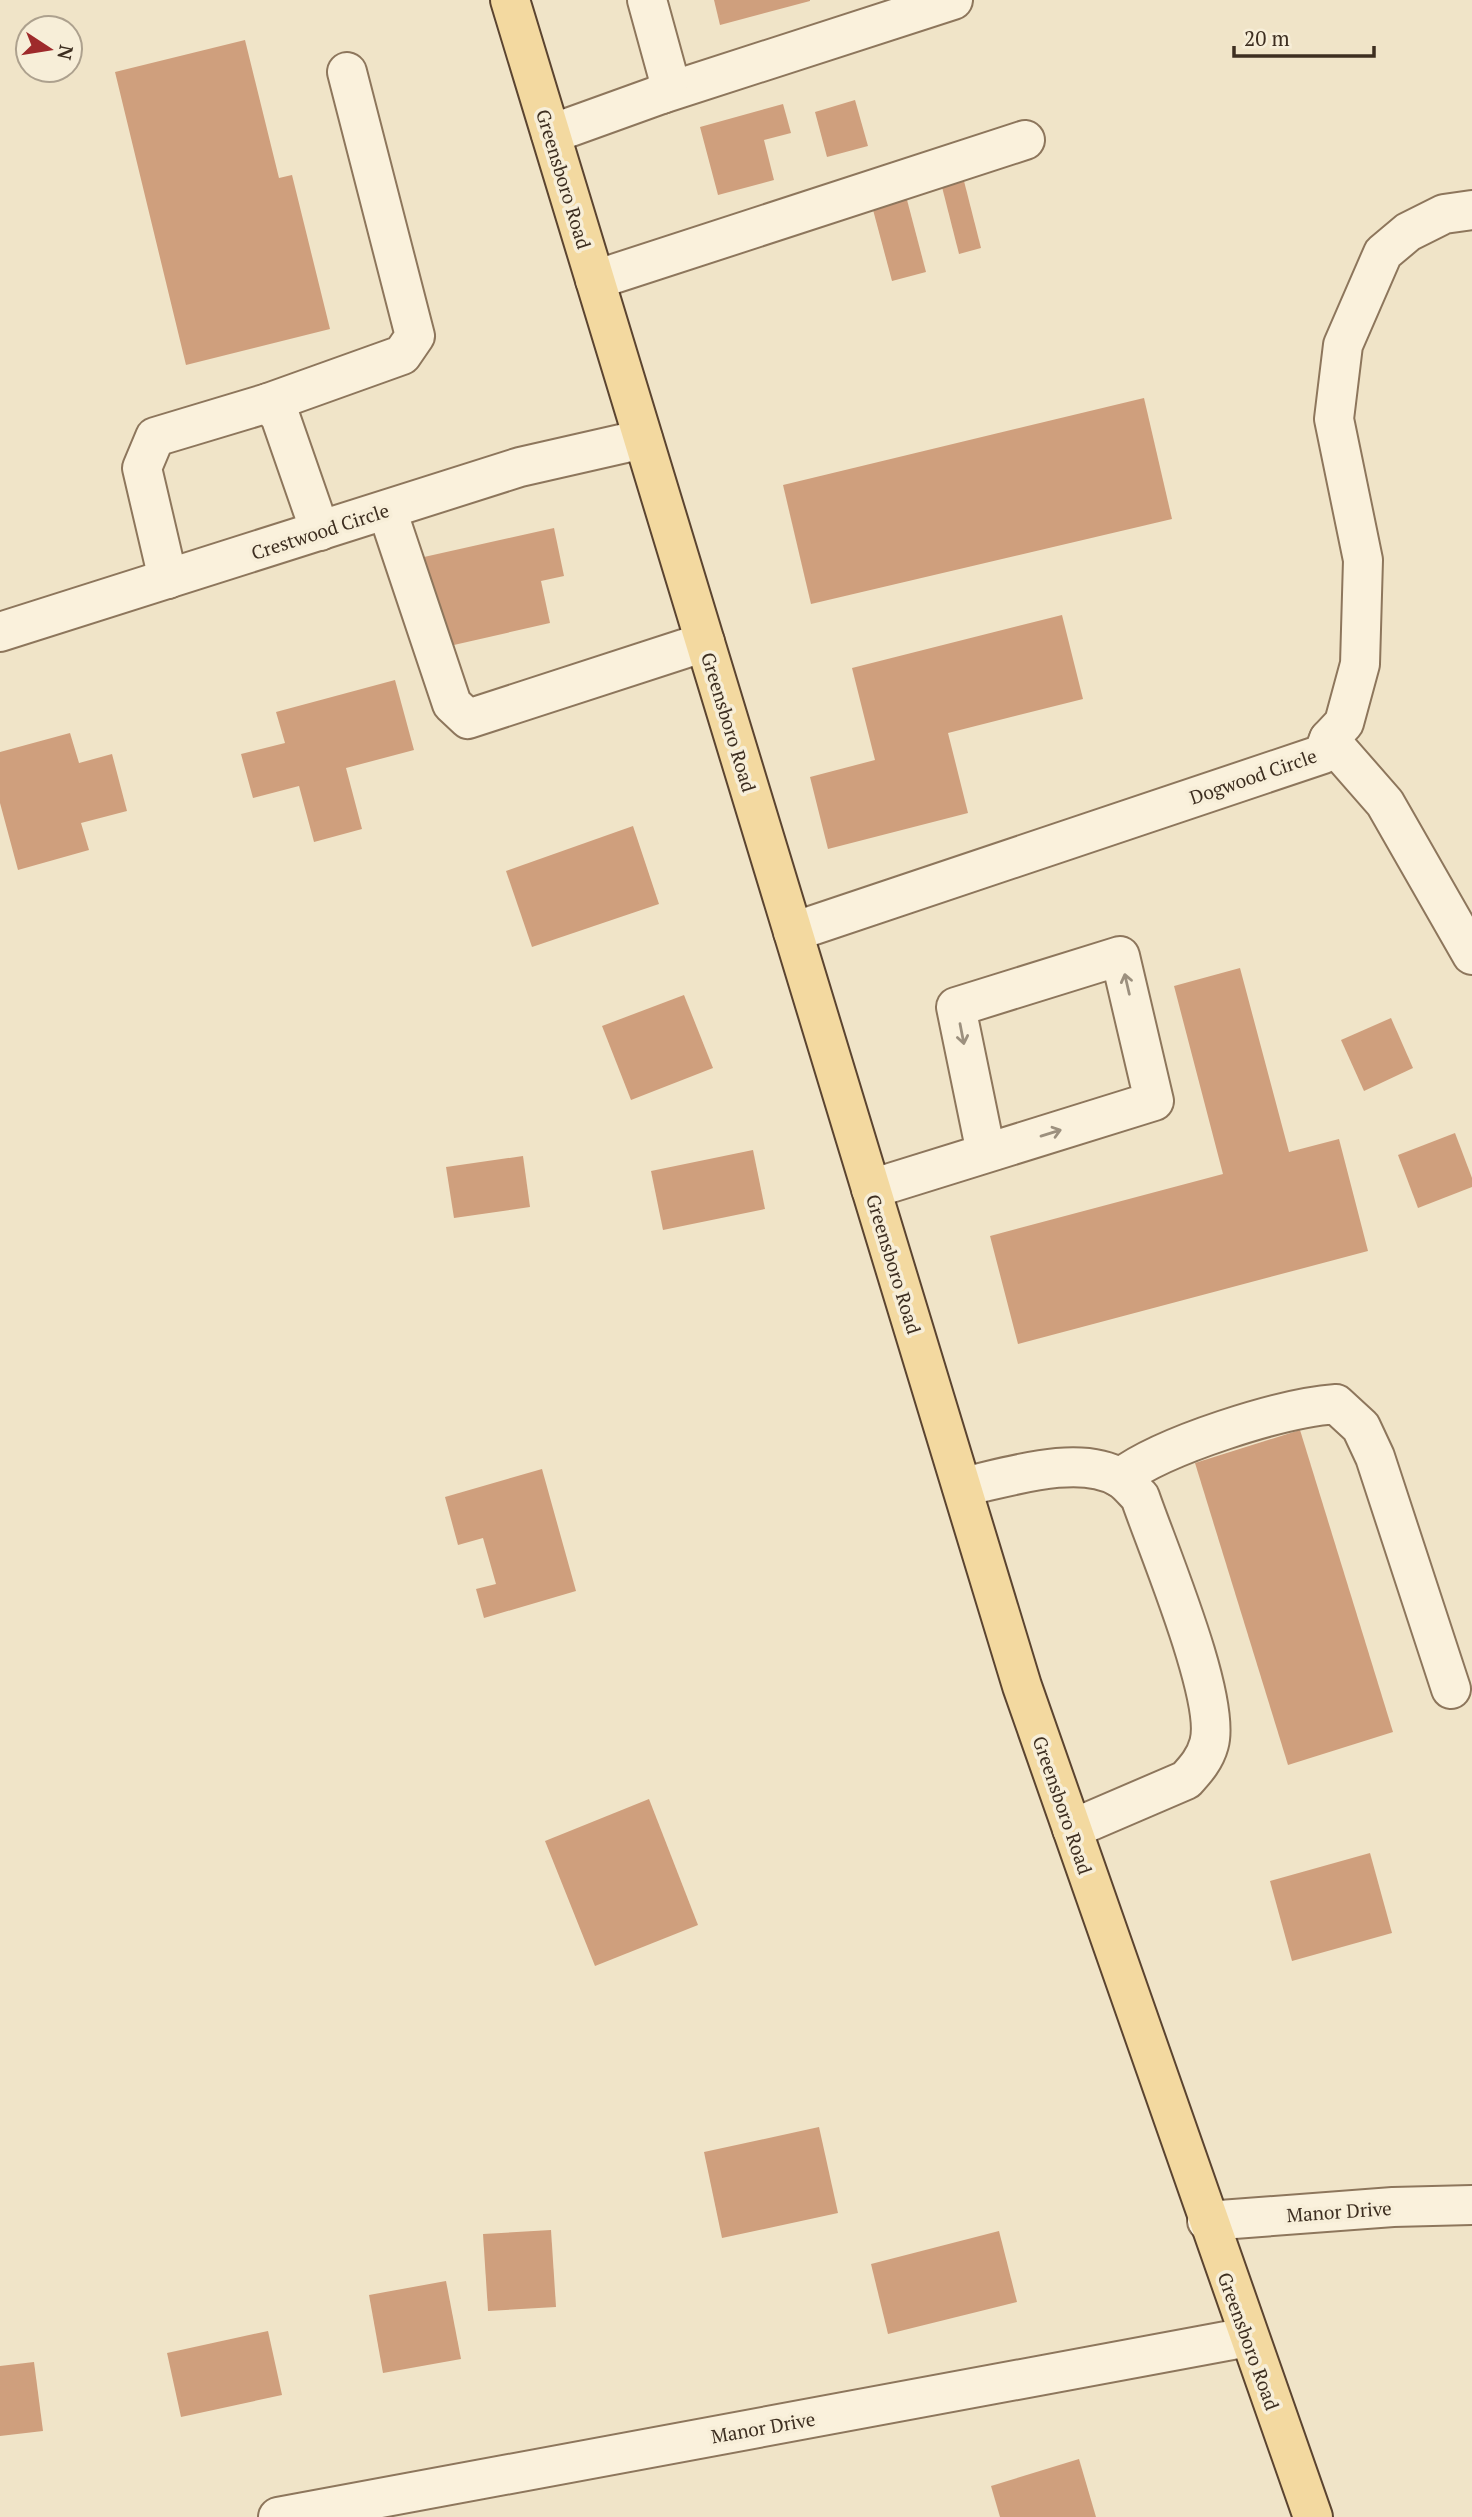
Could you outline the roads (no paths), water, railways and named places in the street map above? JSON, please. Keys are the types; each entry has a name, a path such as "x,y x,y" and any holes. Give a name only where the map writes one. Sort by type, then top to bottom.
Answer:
{"main road":[{"name":"Greensboro Road","path":"510,0 1022,1686 1207,2221 1313,2517"}],"street":[{"path":"647,0 669,80 663,94"},
{"path":"551,134 663,94 953,0"},
{"path":"168,579 142,468 155,437 268,403 402,355 415,337 347,72"},
{"path":"595,280 1025,140"},
{"name":"Dogwood Circle","path":"793,932 1323,754 1329,739 1344,723 1360,664 1363,560 1334,419 1343,345 1383,253 1408,232 1444,214 1472,210"},
{"path":"268,403 280,416 320,531"},
{"name":"Crestwood Circle","path":"0,632 520,467 643,439"},
{"path":"387,510 452,704 468,719 705,642"},
{"path":"1329,739 1385,803 1472,956"},
{"path":"871,1189 1154,1101 1120,956 956,1007 986,1153"},
{"path":"1120,1478 1138,1464 1165,1452 1269,1416 1309,1406 1336,1404 1362,1427 1375,1457 1451,1689"},
{"path":"962,1487 1063,1467 1091,1469 1120,1478 1140,1497 1204,1681 1210,1743 1200,1765 1186,1780 1072,1829"},
{"name":"Manor Drive","path":"1207,2221 1393,2207 1472,2205"},
{"name":"Manor Drive","path":"278,2517 1248,2337"}]}
